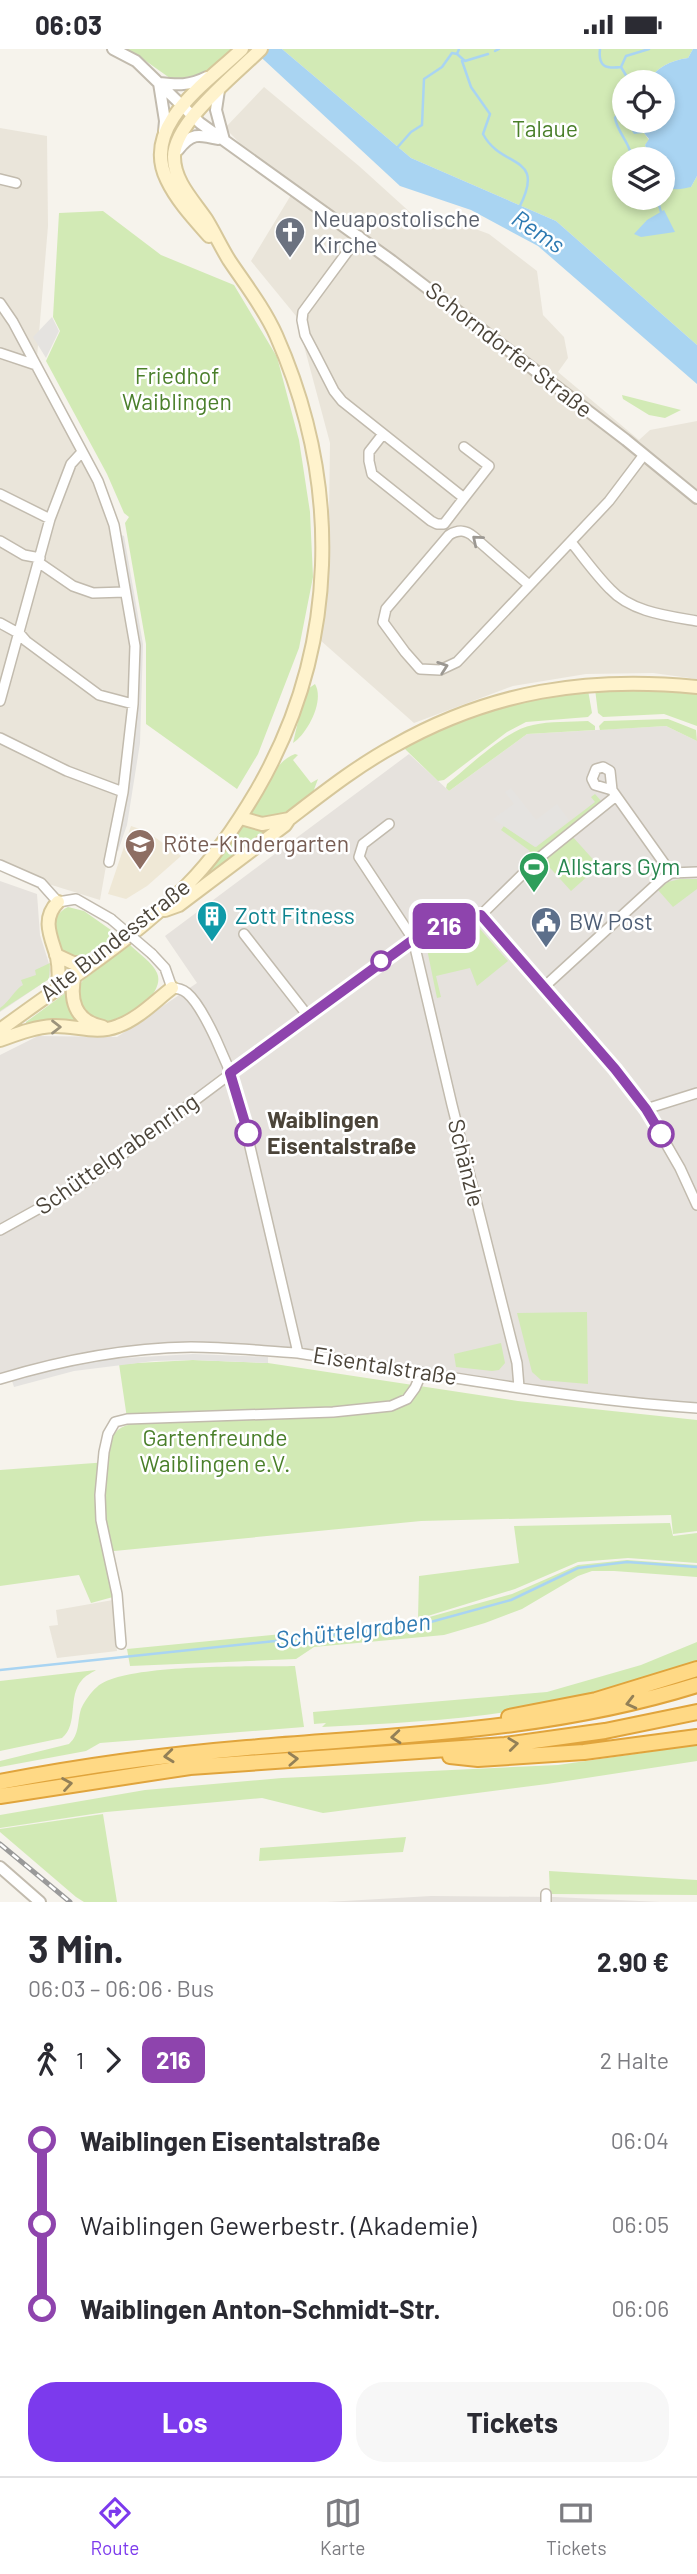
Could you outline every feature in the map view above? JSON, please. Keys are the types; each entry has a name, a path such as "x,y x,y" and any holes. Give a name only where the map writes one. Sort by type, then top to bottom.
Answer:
{"highway":[{"path":"464,1731 510,1717 596,1700 697,1669"},
{"path":"0,1782 114,1763 205,1752 464,1731 590,1713 697,1685"},
{"path":"0,1796 104,1778 190,1767 505,1745 584,1734 697,1712"},
{"path":"421,1752 478,1759 630,1747 697,1737"}],"main road":[{"path":"174,155 180,131 219,90 228,69 242,49"},
{"path":"164,134 173,115 183,105 228,69 261,49"},
{"name":"Alte Bundesstraße","path":"164,134 161,160 167,180 187,210 227,256"},
{"name":"Alte Bundesstraße","path":"0,1030 155,914 205,865 241,818 282,744 306,672 317,618 322,577 322,515 310,435 287,363 258,303 182,185 176,171 174,155"},
{"path":"155,914 179,905 285,825 289,819 395,745 479,708 545,690 592,684 648,682 697,687"},
{"path":"241,818 262,824 289,819"},
{"path":"58,902 49,916 48,924 56,955 58,986"},
{"path":"56,955 73,963 91,963"},
{"path":"75,974 71,990 75,1006 89,1022 113,1028"},
{"path":"0,1040 45,1027 93,1031 113,1028 132,1019 172,988"}],"street":[{"name":"Schorndorfer Straße","path":"113,49 136,61 193,115 224,140 359,236 697,498"},
{"path":"164,134 166,121 159,83 192,85 228,69"},
{"path":"174,155 187,139 194,136 224,140 216,110 219,90"},
{"path":"0,179 16,183"},
{"path":"359,236 303,312 305,335 342,401 464,498"},
{"path":"0,303 98,481 111,515 135,646 133,704 123,792 109,862"},
{"path":"5,355 15,356 22,340"},
{"path":"5,355 36,365"},
{"path":"383,434 369,451 372,474 437,524 443,524 488,466 464,447"},
{"path":"1,697 50,519 71,464 82,452"},
{"path":"529,585 468,532 458,531 449,535 386,609 383,622 420,669 440,670 465,655 624,484 643,456"},
{"path":"0,494 50,519"},
{"path":"0,541 39,560 73,586 93,593 125,592"},
{"path":"571,542 611,591 626,601 642,609 697,621"},
{"path":"0,623 20,634 99,695 133,704"},
{"path":"0,739 67,771 123,792"},
{"path":"671,873 614,793 537,860 481,915 646,1109 680,1168 697,1205"},
{"path":"389,824 363,845 359,857 414,939"},
{"path":"0,865 41,883 58,902 76,899 111,919 165,968 172,988"},
{"path":"544,987 662,879 671,873 697,872"},
{"name":"Schüttelgrabenring","path":"0,1230 74,1189 414,939 464,918 481,915"},
{"path":"244,934 308,1016"},
{"name":"Schänzle","path":"414,939 452,1105 517,1363 519,1387"},
{"name":"Eisentalstraße","path":"172,988 180,989 190,997 222,1053 230,1073 248,1133 298,1353 519,1387 644,1404 697,1408"},
{"path":"646,1109 697,1093"},
{"path":"0,1380 47,1365 118,1352 192,1347 298,1353"},
{"path":"121,1644 117,1594 101,1507 104,1452 110,1427 114,1422 127,1419 333,1412 391,1406 407,1399 422,1372"},
{"path":"0,1867 5,1879 40,1902"}],"shaded area":[{"path":"264,87 359,166 423,224 432,213 489,234 537,271 543,315 564,337 568,358 558,372 639,440 650,430 697,421 697,679 653,673 586,674 513,686 414,723 320,640 328,584 330,443 296,316 251,261 291,195 225,128"},
{"path":"0,128 47,136 48,226 36,369 111,515 135,646 124,764 100,900 0,869"},
{"path":"52,317 59,331 46,358 33,337"},
{"path":"119,534 124,536 143,644 140,743 127,825 118,851 113,848 121,824 133,742 137,645"},
{"path":"666,726 697,741 697,1413 518,1393 298,1357 194,1352 118,1357 49,1370 0,1383 0,1055 38,1036 117,1037 197,983 165,936 409,754 449,791 527,734"},
{"path":"511,788 536,820 557,804 569,820 535,847 493,819 514,804 505,792"},
{"name":"Röte-Kindergarten","path":"131,826 146,831 181,856 147,886 126,899 108,894"},
{"path":"0,881 37,894 40,935 51,970 49,979 0,1012"},
{"path":"193,1354 268,1357 268,1363 154,1361 74,1371 14,1387 12,1381 108,1359"},
{"path":"113,1600 117,1651 57,1658 49,1626 58,1625 56,1610"},
{"path":"431,1896 555,1897 660,1902 327,1902"}],"green space":[{"path":"122,49 233,49 199,78 174,81 143,59"},
{"name":"Talaue","path":"282,49 693,49 688,58 664,65 658,70 612,70 612,133 644,133 649,140 646,147 612,147 612,210 675,210 675,188 691,187 697,176 697,345 556,221 411,158"},
{"name":"Friedhof Waiblingen","path":"103,211 161,255 234,285 277,357 299,440 310,512 313,577 299,648 258,754 237,789 146,724 146,644 125,523 129,517 124,513 107,474 46,361 60,331 53,317 59,213"},
{"path":"622,395 681,410 665,418 649,415 623,399"},
{"path":"315,684 318,699 313,717 293,743 305,691"},
{"path":"595,689 697,692 697,726 664,714 603,717 598,713"},
{"path":"588,690 592,713 588,717 526,722 507,732 444,780 438,781 405,749 407,745 464,719 508,704"},
{"path":"668,719 696,730 697,741 666,726 600,730 599,726 604,721"},
{"path":"588,721 595,726 595,730 527,734 449,791 446,788 447,784 488,750 522,728 546,723"},
{"path":"295,754 298,755 293,760 311,783 318,779 312,795 284,815 266,821 248,815 280,764"},
{"path":"595,794 602,802 531,859 526,856 530,851 501,830 504,826 536,847 595,802 591,797"},
{"path":"242,826 271,828 199,884"},
{"path":"572,836 599,866 571,891 542,859"},
{"path":"697,879 697,889 673,907 658,890 668,882"},
{"path":"68,907 84,911 118,935 84,956 73,958 60,951 55,932 56,920"},
{"path":"474,926 480,929 508,961 477,986 470,968 436,976 441,997 437,998 427,949 447,935"},
{"path":"130,945 155,969 157,987 148,1001 135,1013 123,1020 106,1024 85,1014 76,992 83,980"},
{"path":"50,963 49,979 0,1011 23,985 21,980 36,975 35,970"},
{"path":"67,992 84,1023 26,1027 26,1022"},
{"path":"587,1312 588,1384 541,1380 532,1372 517,1313"},
{"path":"501,1343 505,1363 499,1370 456,1367 454,1354"},
{"name":"Gartenfreunde Waiblingen e.V.","path":"193,1360 268,1363 518,1401 697,1420 697,1531 673,1534 671,1515 421,1521 104,1552 113,1597 91,1603 79,1575 0,1586 0,1470 108,1462 114,1434 128,1425 119,1364"},
{"path":"670,1523 673,1536 697,1533 697,1563 628,1558 578,1562 515,1589 418,1619 419,1576 519,1563 514,1526"},
{"path":"627,1560 697,1565 697,1577 592,1571 578,1576 522,1609 444,1635 314,1647 296,1659 130,1666 127,1649 415,1621 512,1594 578,1565"},
{"path":"697,1642 697,1663 600,1692 541,1706 432,1720 322,1727 326,1723 314,1724 313,1712 547,1692 641,1665"},
{"path":"295,1666 304,1727 100,1743 86,1751 0,1767 0,1761 69,1744 77,1732 81,1709 86,1700 97,1687 111,1679 161,1670"},
{"path":"96,1670 85,1677 78,1687 70,1725 62,1738 0,1751 0,1681"},
{"path":"697,1745 697,1761 547,1784 323,1813 262,1798 106,1812 0,1828 0,1815 145,1790 282,1778 558,1765"},
{"path":"103,1814 117,1902 84,1902 0,1832 0,1829"},
{"path":"406,1837 403,1852 259,1861 260,1848"},
{"path":"549,1871 697,1880 697,1895 550,1894"}],"water":[{"name":"Rems","path":"252,49 282,49 411,158 556,221 697,345 697,384 538,246 471,210 400,186"},
{"path":"693,49 697,49 697,176 691,187 675,189 675,147 646,147 649,139 644,133 675,133 675,70 658,70 664,65 688,58"},
{"path":"664,210 675,232 641,237 634,234 647,220"}],"waterway":[{"path":"396,149 411,132 422,125 424,79 442,67 452,53 457,54 459,49"},
{"path":"495,51 499,49"},
{"path":"600,49 600,59 604,65 621,67"},
{"path":"621,67 626,56 649,49"},
{"path":"457,54 465,61 488,54"},
{"name":"Rems","path":"462,61 471,87 490,114 483,134 491,145 525,170 528,178 526,191 519,208"},
{"path":"621,133 628,147"},
{"name":"Schüttelgraben","path":"0,1670 416,1626 511,1600 578,1568 627,1562 697,1567"}],"railway":[{"path":"0,1844 70,1902"}],"bus line":[{"name":"216","path":"248,1133 230,1073 414,939 464,918 481,915 615,1069 646,1109 661,1134"}],"place":[{"name":"Neuapostolische Kirche","path":"290,259"},
{"name":"Röte-Kindergarten","path":"140,871"},
{"name":"Allstars Gym","path":"534,894"},
{"name":"Zott Fitness","path":"212,943"},
{"name":"BW Post","path":"546,949"},
{"name":"Waiblingen Eisentalstraße","path":"248,1133"}]}
